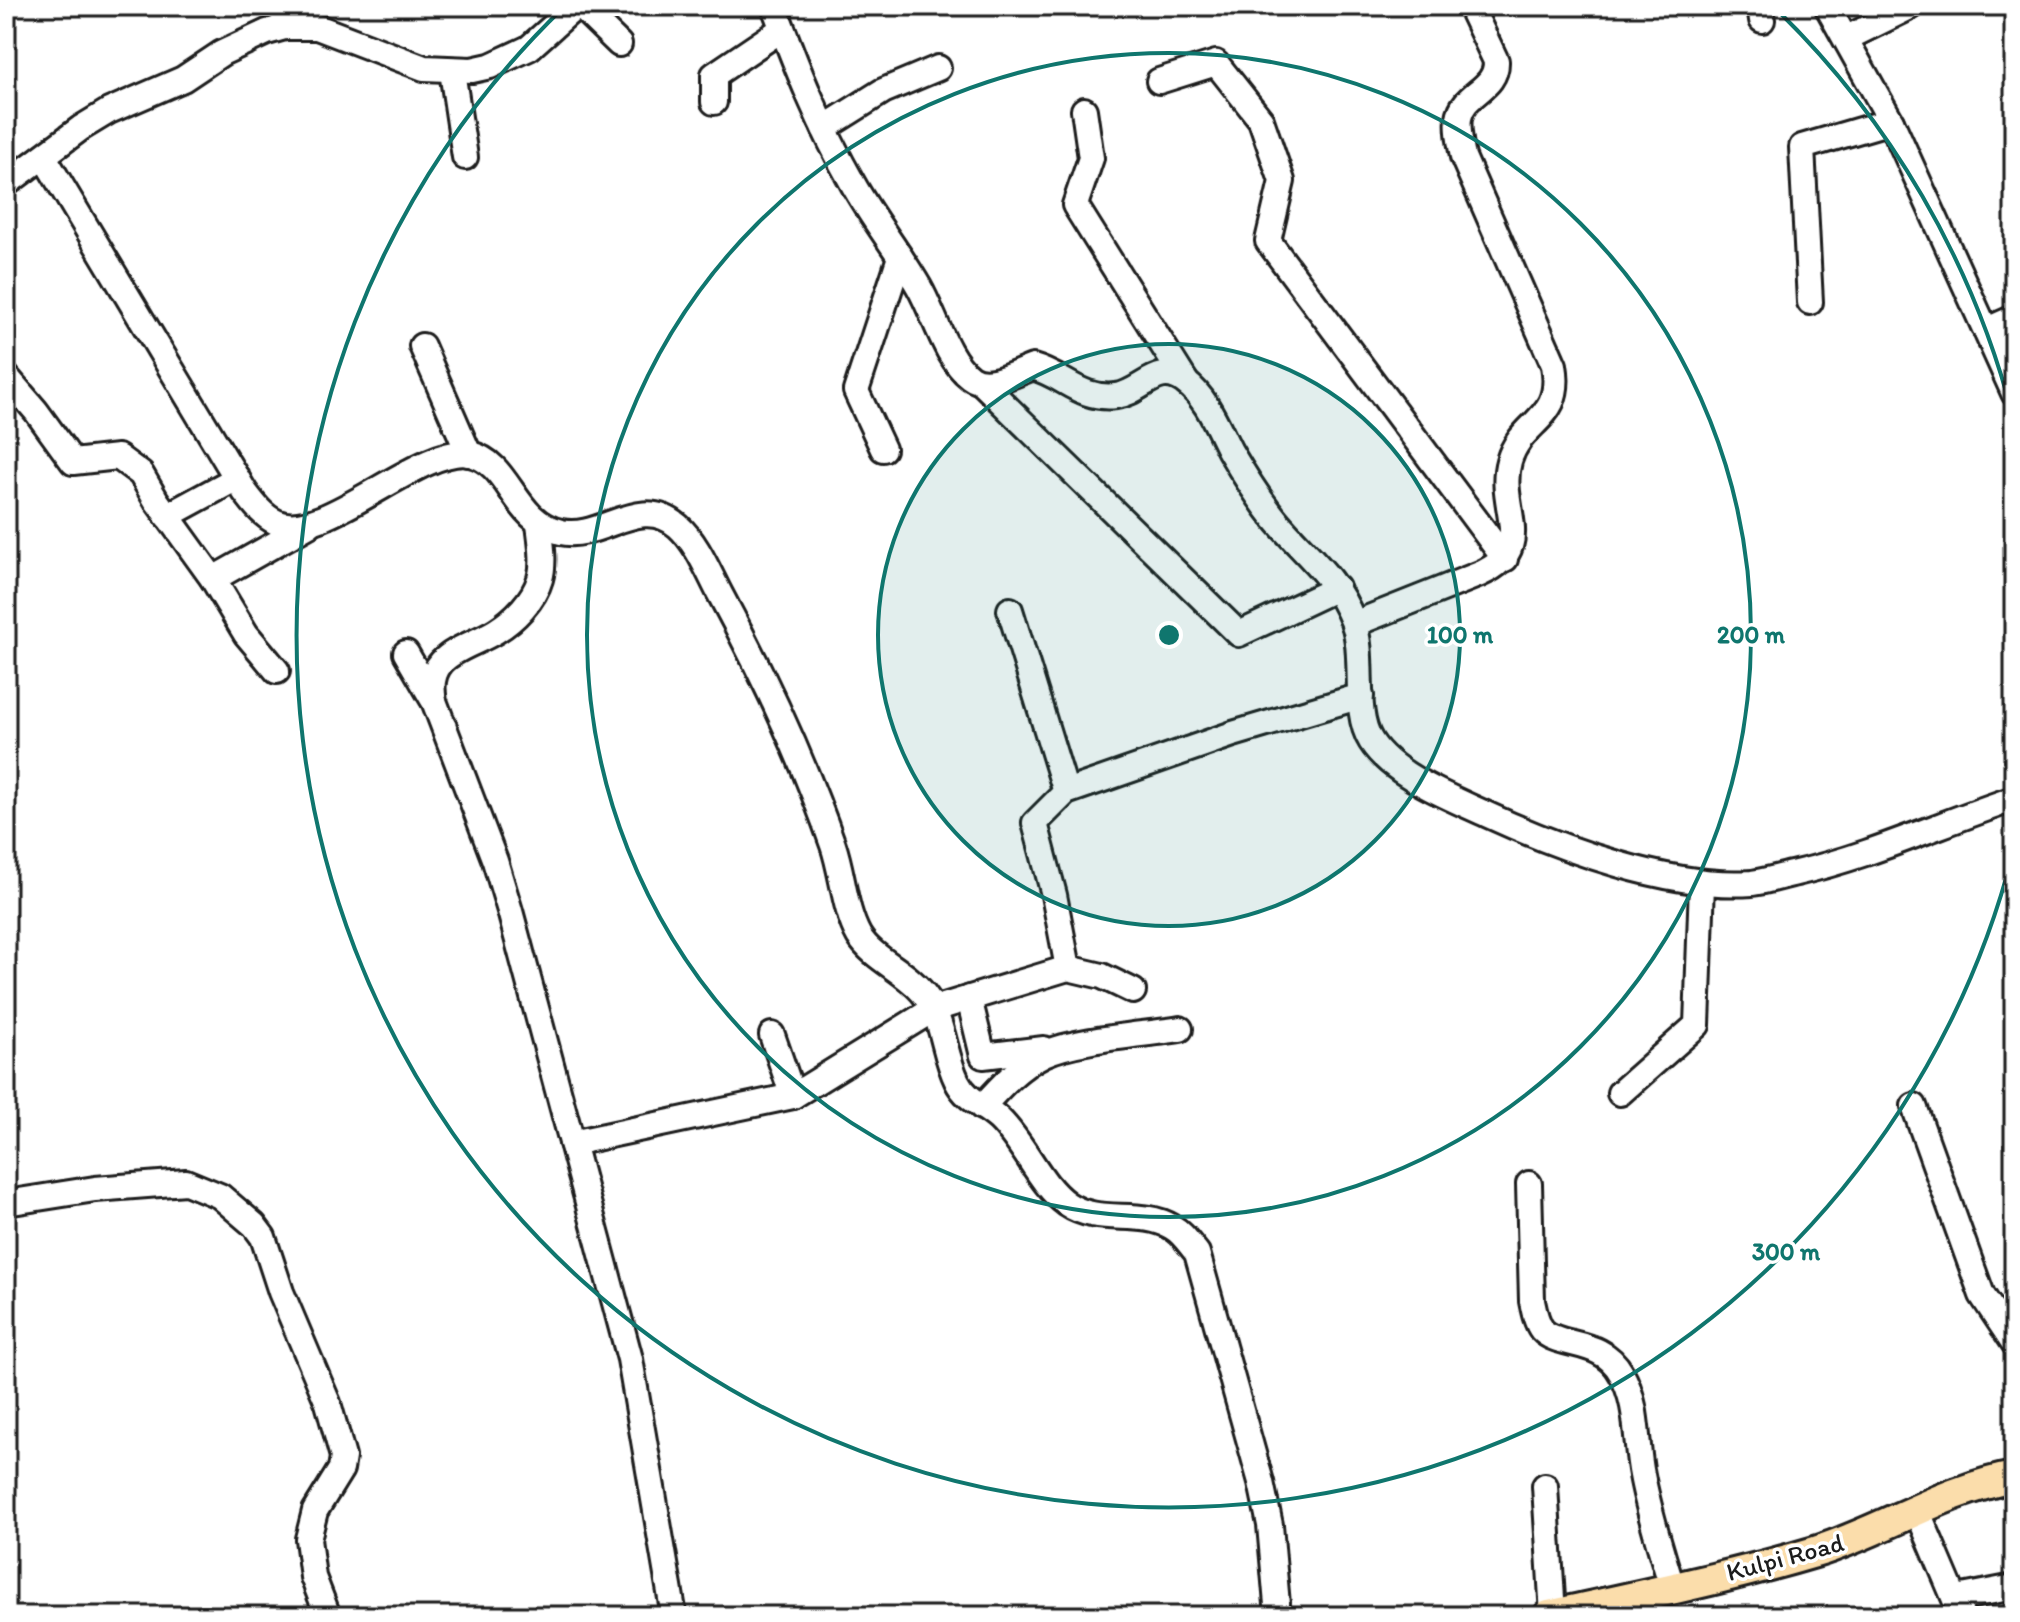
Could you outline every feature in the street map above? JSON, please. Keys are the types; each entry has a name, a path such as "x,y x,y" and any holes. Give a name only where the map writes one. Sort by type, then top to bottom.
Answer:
{"main road":[{"name":"Kulpi Road","path":"1551,1616 1815,1552 1862,1536 1975,1487 2014,1477"}],"street":[{"path":"275,6 317,27 424,68 452,71 490,66 529,48 578,6 619,44"},
{"path":"1354,624 1495,567 1505,559 1511,538 1507,477 1509,460 1516,445 1549,408 1557,381 1543,337 1463,157 1459,118 1464,106 1493,79 1497,71 1496,61 1470,6"},
{"path":"1827,6 1891,121 2014,393"},
{"path":"1847,38 1912,6"},
{"path":"714,102 714,75 778,17 809,100 854,186 920,288 954,357 971,378 981,382 1239,634 1337,588"},
{"path":"6,184 109,111 183,79 242,42 285,27 317,27"},
{"path":"1159,81 1216,63 1261,120 1282,181 1268,241 1505,559"},
{"path":"824,128 883,91 938,68"},
{"path":"452,71 465,157"},
{"path":"1084,110 1091,158 1075,205 1186,382 1216,422 1251,486 1277,521 1337,588 1354,624 1360,658 1361,696 1370,739 1384,756 1425,784 1548,840 1623,864 1702,883 1754,883 1815,869 2014,799"},
{"path":"1810,302 1802,147 1891,121"},
{"path":"44,157 237,478 261,512 278,524 296,526 318,520"},
{"path":"883,449 856,391 900,257"},
{"path":"1987,330 2014,318"},
{"path":"422,346 469,454"},
{"path":"981,382 997,380 1033,367 1058,377 1084,394 1116,396 1131,391 1158,374 1171,374 1186,382"},
{"path":"6,376 73,462 118,457 141,474 213,579 246,634 277,671"},
{"path":"213,579 318,520 443,457 469,454 490,464 539,524 557,532 574,535 622,517 645,513 677,525 694,546 734,621 809,780 835,850 860,937 873,952 922,991 934,1009 958,1084 968,1097 997,1117 1011,1132 1065,1203 1084,1213 1151,1218 1171,1226 1197,1253 1261,1482 1270,1525 1278,1616"},
{"path":"167,516 237,478"},
{"path":"434,701 431,686 433,673 440,664 451,654 510,621 532,594 540,579 539,524"},
{"path":"1010,610 1066,792"},
{"path":"406,653 434,701 495,861 527,969 630,1359 674,1616"},
{"path":"1068,968 1054,895 1035,823 1066,792 1233,734 1361,696"},
{"path":"1620,1093 1697,1025 1702,883"},
{"path":"572,1143 793,1096 934,1009 1068,968 1102,976 1133,991"},
{"path":"969,998 983,1056 1180,1029"},
{"path":"772,1035 793,1096"},
{"path":"982,1107 1004,1082 1023,1067 1044,1054 1065,1047"},
{"path":"1914,1106 1982,1295 2014,1343"},
{"path":"6,1203 95,1189 186,1182 220,1196 254,1225 263,1237 281,1292 328,1403 343,1457 341,1469 315,1511 308,1539 313,1577 328,1616"},
{"path":"1529,1184 1532,1301 1536,1318 1543,1331 1555,1338 1591,1347 1620,1371 1637,1423 1641,1473 1672,1587"},
{"path":"1545,1486 1551,1616"},
{"path":"1917,1510 1960,1607 2014,1587"}]}
